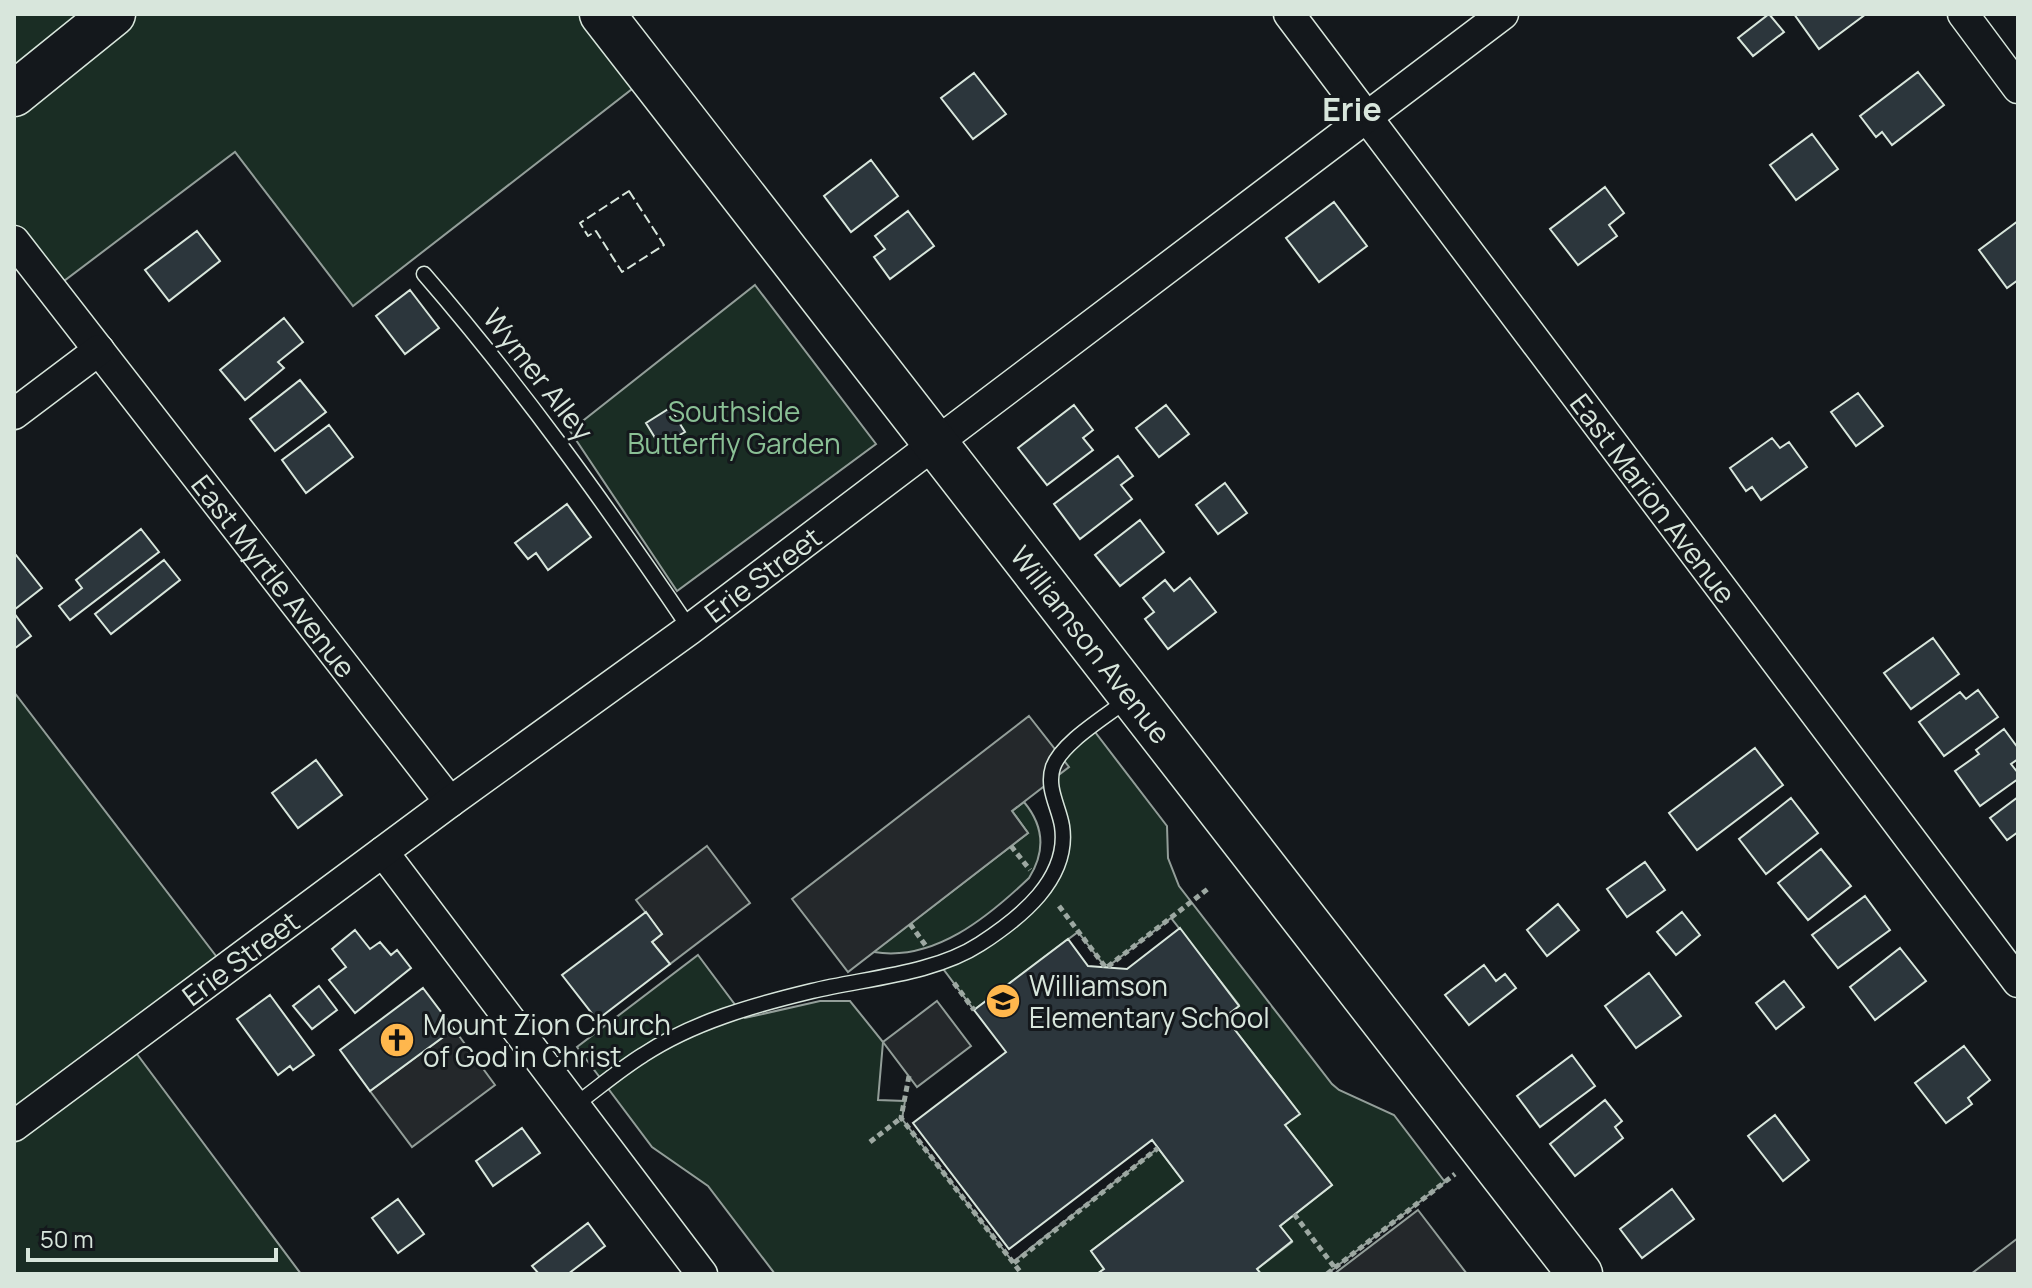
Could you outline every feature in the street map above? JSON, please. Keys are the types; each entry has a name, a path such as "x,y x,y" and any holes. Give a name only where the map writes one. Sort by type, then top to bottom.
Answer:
{"main road":[{"path":"14,94 113,14"},
{"name":"Williamson Avenue","path":"602,14 1580,1274"}],"street":[{"name":"East Marion Avenue","path":"1289,14 2018,982"},
{"name":"Erie Street","path":"14,1126 450,802 690,629 1503,14"},
{"path":"1963,14 2018,88"},
{"name":"East Myrtle Avenue","path":"14,241 450,802"},
{"path":"14,414 99,350"},
{"path":"383,852 702,1274"}],"lane":[{"name":"Wymer Alley","path":"424,274 564,447 690,629"},
{"path":"575,1105 644,1054 726,1015 813,991 907,971 950,958 989,937 1033,902 1054,874 1062,853 1062,826 1052,792 1052,768 1064,749 1132,696"}],"path":[{"path":"1011,846 1106,968 1209,888"},
{"path":"870,1142 901,1118 909,1076"},
{"path":"901,1118 1022,1274"},
{"path":"1014,1263 1158,1148"},
{"path":"1327,1274 1484,1151"},
{"path":"1294,1214 1335,1268"}],"green space":[{"path":"14,14 602,14 650,75 353,306 235,152 52,290 14,241"},
{"name":"Southside Butterfly Garden","path":"755,285 876,444 677,591 570,431"},
{"path":"14,692 226,969 128,1042 301,1274 14,1274"},
{"path":"1092,728 1167,826 1168,858 1179,886 1332,1084 1394,1115 1445,1182 1327,1274 1261,1274 1257,1269 1292,1242 1280,1226 1332,1185 1285,1125 1299,1113 1225,1017 1239,1005 1171,918 1106,968 1078,932 974,1010 938,962 950,958 1033,902 1062,853 1052,768"},
{"path":"1024,802 1036,820 1040,839 1038,858 1029,878 978,921 939,943 918,950 874,952 870,922 886,942 1028,833 1012,811"},
{"path":"698,955 745,1018 820,1001 850,1001 883,1042 878,1100 905,1101 902,1119 1013,1262 1158,1148 1183,1181 1091,1251 1104,1269 1097,1274 775,1274 708,1186 652,1147 577,1047"}],"shaded area":[{"path":"1029,716 1069,767 1012,811 1028,833 848,972 792,899"},
{"path":"707,846 750,903 670,964 652,942 662,934 636,900"},
{"path":"937,1001 971,1046 917,1087 883,1042"},
{"path":"454,1029 495,1085 412,1147 370,1091"},
{"path":"1418,1210 1467,1274 1334,1274"},
{"path":"2018,1238 2018,1274 1971,1274"}],"building":[{"path":"1769,14 1784,32 1753,56 1738,38"},
{"path":"1794,14 1866,14 1819,49"},
{"path":"1918,72 1944,105 1892,145 1882,132 1876,137 1860,116"},
{"path":"974,73 1006,114 973,139 941,98"},
{"path":"1812,134 1838,169 1796,200 1770,165"},
{"path":"871,160 898,196 851,232 824,196"},
{"path":"1605,187 1624,213 1609,225 1617,236 1578,265 1550,229"},
{"path":"1334,202 1367,246 1319,282 1286,238"},
{"path":"908,211 934,246 890,279 874,257 885,249 875,236"},
{"path":"2018,221 2018,280 2007,288 1979,250"},
{"path":"197,231 220,261 169,301 145,270"},
{"path":"410,290 439,328 405,354 376,316"},
{"path":"284,318 303,342 278,362 284,368 245,400 220,370"},
{"path":"300,380 326,412 275,451 250,419"},
{"path":"1858,393 1883,426 1856,446 1831,412"},
{"path":"1074,405 1093,430 1083,438 1093,450 1047,485 1018,448"},
{"path":"1166,405 1189,434 1159,457 1136,428"},
{"path":"670,408 685,432 660,446 646,423"},
{"path":"329,425 353,457 306,493 282,460"},
{"path":"1772,438 1780,448 1789,442 1807,467 1761,500 1752,487 1746,491 1730,468"},
{"path":"1118,456 1133,476 1121,485 1132,499 1080,539 1054,504"},
{"path":"1225,483 1247,513 1218,534 1196,505"},
{"path":"567,504 591,537 548,570 536,553 528,559 515,543"},
{"path":"1140,520 1164,552 1120,586 1095,555"},
{"path":"141,529 159,552 70,620 59,606 82,588 76,580"},
{"path":"14,556 42,588 14,610"},
{"path":"164,560 180,580 111,634 95,614"},
{"path":"1190,578 1216,612 1168,649 1145,619 1154,612 1143,598 1165,580 1174,591"},
{"path":"14,613 31,636 14,649"},
{"path":"1933,638 1959,674 1911,709 1884,673"},
{"path":"1978,690 1998,717 1944,756 1919,722 1960,692 1966,699"},
{"path":"2004,729 2018,748 2018,759 2011,764 2018,773 2018,779 1980,806 1955,771 1979,754 1976,750"},
{"path":"1755,748 1783,785 1697,850 1669,813"},
{"path":"316,760 342,795 298,828 272,793"},
{"path":"2018,797 2018,832 2007,840 1990,818"},
{"path":"1791,798 1818,833 1766,874 1739,839"},
{"path":"1821,849 1851,886 1808,920 1778,883"},
{"path":"1645,862 1665,890 1627,917 1607,889"},
{"path":"1865,896 1890,930 1838,968 1812,935"},
{"path":"1558,904 1579,930 1547,956 1527,930"},
{"path":"646,912 662,934 652,942 670,964 597,1020 562,975"},
{"path":"1682,912 1700,935 1676,955 1657,932"},
{"path":"1180,928 1239,1006 1225,1017 1300,1114 1285,1125 1332,1185 1280,1226 1292,1241 1257,1269 1261,1274 1097,1274 1104,1269 1091,1251 1183,1181 1152,1140 1009,1249 913,1123 1006,1052 974,1010 1068,939 1088,966 1127,969"},
{"path":"355,930 370,949 380,942 391,955 397,950 411,968 355,1013 329,980 346,967 332,949"},
{"path":"1900,948 1926,981 1875,1020 1850,987"},
{"path":"1484,965 1496,981 1505,974 1516,988 1469,1025 1445,995"},
{"path":"1649,973 1681,1016 1636,1048 1605,1006"},
{"path":"1784,981 1804,1007 1776,1029 1756,1003"},
{"path":"319,986 337,1010 312,1029 293,1006"},
{"name":"Mount Zion Church of God in Christ","path":"423,988 454,1029 370,1091 340,1050"},
{"path":"270,995 314,1055 293,1070 290,1066 278,1075 237,1019"},
{"path":"1964,1046 1990,1080 1968,1098 1972,1104 1946,1123 1915,1083"},
{"path":"1572,1055 1595,1086 1540,1127 1517,1096"},
{"path":"1605,1100 1622,1121 1615,1127 1623,1138 1575,1176 1550,1144"},
{"path":"1775,1115 1809,1160 1783,1181 1748,1136"},
{"path":"522,1128 540,1153 493,1186 476,1161"},
{"path":"1672,1189 1694,1219 1642,1258 1620,1229"},
{"path":"398,1199 424,1234 398,1253 372,1218"},
{"path":"588,1223 605,1246 568,1274 539,1274 532,1266"}],"fence":[{"path":"629,191 664,245 622,272 596,231 588,236 580,223 629,191"}],"place":[{"name":"Williamson Elementary School","path":"1003,1001"},
{"name":"Mount Zion Church of God in Christ","path":"397,1040"}],"district":[{"name":"Erie","path":"1352,109"}]}
